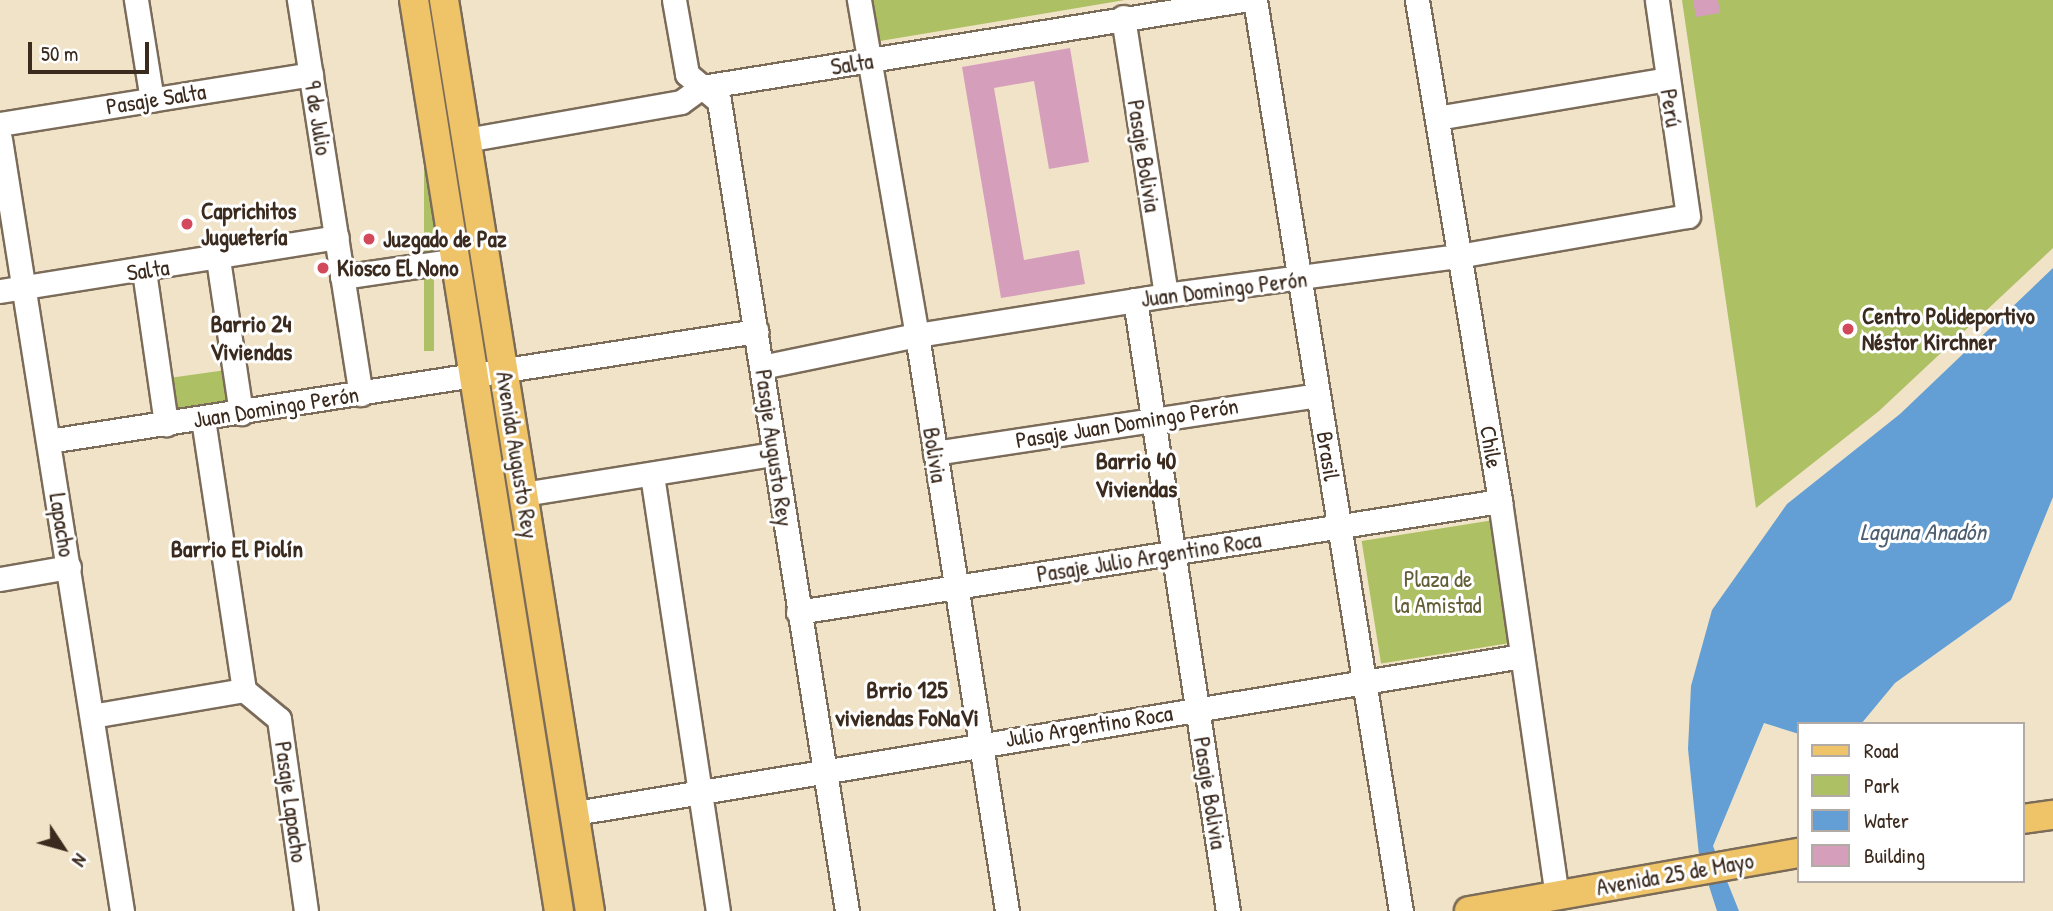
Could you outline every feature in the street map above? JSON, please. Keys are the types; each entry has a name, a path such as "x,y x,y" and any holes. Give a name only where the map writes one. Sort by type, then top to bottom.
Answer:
{"main road":[{"name":"Avenida Augusto Rey","path":"414,0 559,911"},
{"name":"Avenida Augusto Rey","path":"444,0 590,911"},
{"path":"2025,819 2053,815"},
{"name":"Avenida 25 de Mayo","path":"1469,911 1798,853"}],"street":[{"path":"136,0 152,100"},
{"name":"9 de Julio","path":"299,0 361,394"},
{"name":"Pasaje Augusto Rey","path":"674,0 687,74 719,100 847,911"},
{"name":"Bolivia","path":"859,0 917,335 978,744 1007,911"},
{"name":"Salta","path":"466,140 681,102 702,87 868,62 1123,17 1243,0"},
{"name":"Brasil","path":"1255,0 1401,911"},
{"name":"Chile","path":"1417,0 1500,501 1557,895"},
{"name":"Perú","path":"1657,0 1688,216"},
{"name":"Pasaje Bolivia","path":"1123,17 1166,295"},
{"name":"Pasaje Salta","path":"0,124 311,74"},
{"path":"1437,118 1667,79"},
{"name":"Lapacho","path":"0,139 10,289 49,441 122,911"},
{"name":"Juan Domingo Perón","path":"762,367 917,335 1166,295 1458,256 1688,216"},
{"name":"Salta","path":"10,289 144,271 337,237"},
{"path":"219,259 240,413"},
{"path":"342,278 457,260"},
{"path":"144,271 166,425"},
{"name":"Pasaje Bolivia","path":"1135,300 1228,911"},
{"name":"Juan Domingo Perón","path":"49,441 166,425 756,331"},
{"name":"Pasaje Juan Domingo Perón","path":"935,453 1318,395"},
{"path":"92,716 244,690 203,419"},
{"path":"523,494 774,454"},
{"path":"652,475 718,911"},
{"name":"Pasaje Julio Argentino Roca","path":"798,612 1500,501"},
{"path":"0,579 69,567"},
{"name":"Julio Argentino Roca","path":"575,813 1521,656"},
{"name":"Pasaje Lapacho","path":"244,690 279,719 306,911"}],"green space":[{"path":"424,0 434,0 434,351 424,351"},
{"path":"873,0 1125,0 880,41"},
{"name":"Centro Polideportivo Néstor Kirchner","path":"1682,0 2053,0 2053,248 1879,411 1756,508"},
{"path":"226,370 231,407 173,415 168,378"},
{"path":"501,401 582,911 567,911 486,403"},
{"name":"Plaza de la Amistad","path":"1494,520 1513,642 1381,663 1362,541"}],"water":[{"name":"Laguna Anadón","path":"2053,268 2053,497 2011,600 1895,683 1863,722 1798,722 1798,734 1764,723 1713,846 1739,911 1717,911 1699,855 1688,749 1691,686 1712,610 1787,504 1900,414"}],"building":[{"path":"1693,0 1718,0 1720,13 1696,17"},
{"path":"1070,48 1089,162 1049,169 1034,81 994,88 1024,260 1079,250 1085,284 1001,298 962,67"}],"place":[{"name":"Caprichitos Juguetería","path":"187,224"},
{"name":"Juzgado de Paz","path":"369,239"},
{"name":"Kiosco El Nono","path":"323,268"},
{"name":"Centro Polideportivo Néstor Kirchner","path":"1848,329"}],"district":[{"name":"Barrio 24 Viviendas","path":"251,338"},
{"name":"Barrio 40 Viviendas","path":"1136,475"},
{"name":"Barrio El Piolín","path":"237,549"},
{"name":"Brrio 125 viviendas FoNaVi","path":"907,704"}]}
